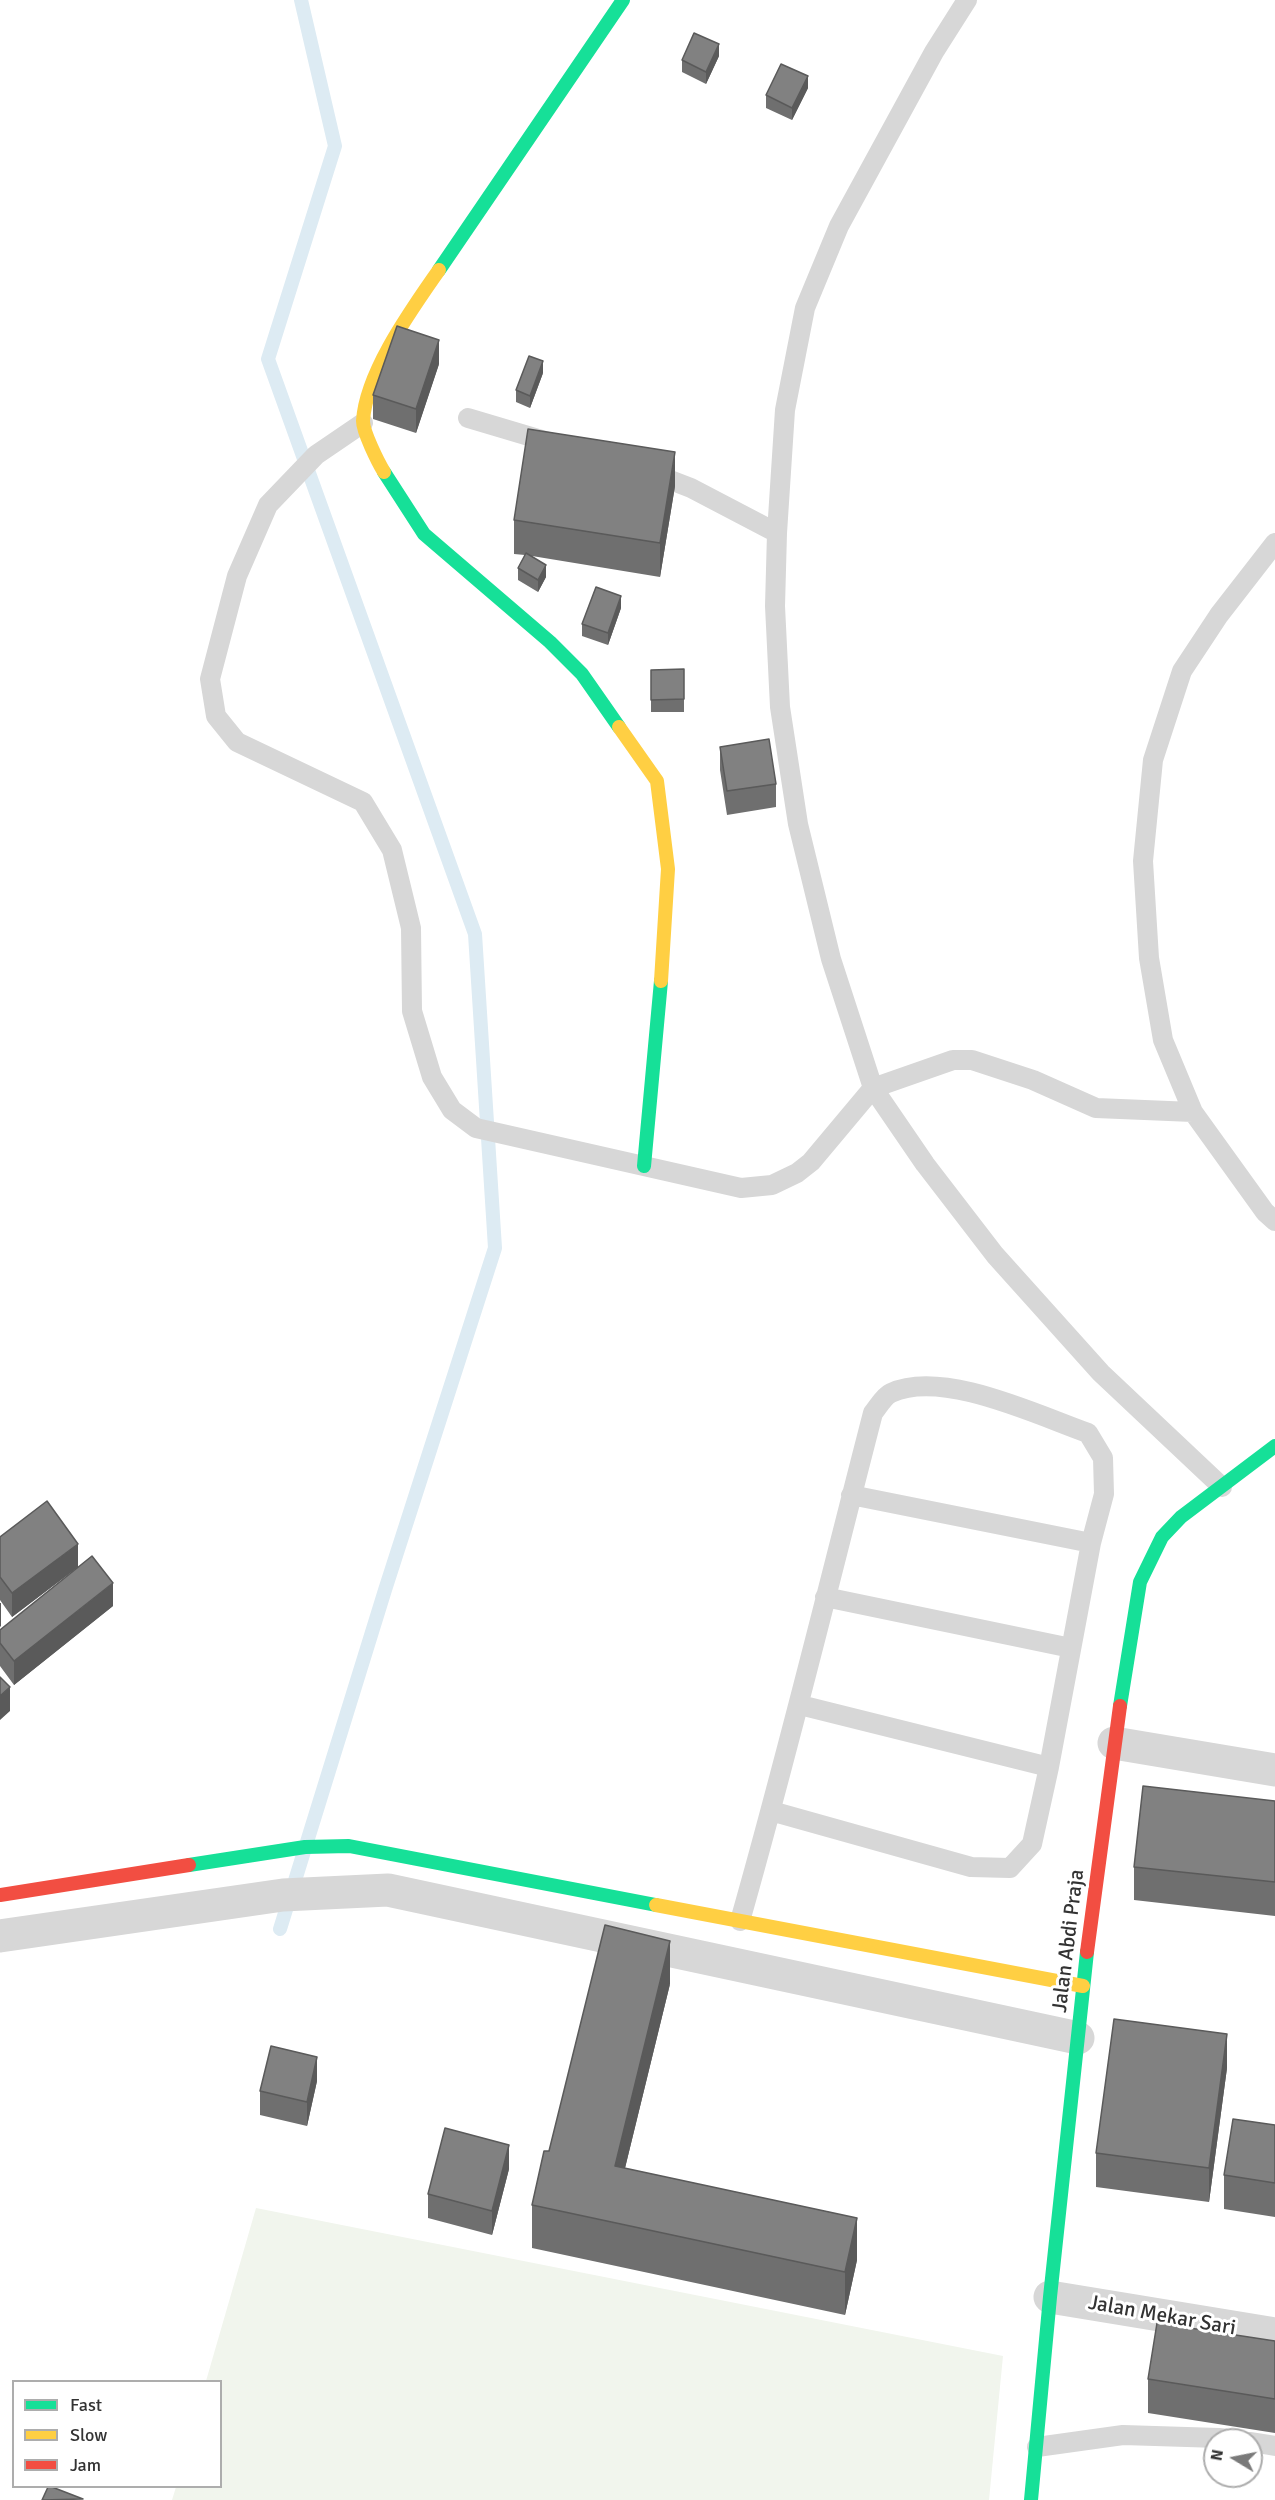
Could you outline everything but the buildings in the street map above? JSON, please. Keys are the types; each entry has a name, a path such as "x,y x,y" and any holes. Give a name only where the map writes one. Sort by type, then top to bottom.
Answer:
{"street":[{"path":"623,0 409,314 374,380 363,423 379,464 424,534 541,634 582,674 657,781 668,869 635,1164"},
{"name":"Jalan Abdi Praja","path":"1031,2500 1083,1986 1114,1743 1140,1582 1162,1537 1181,1517 1275,1446"},
{"path":"1114,1743 1275,1770"},
{"path":"0,1895 305,1847 349,1846 1083,1986"},
{"path":"0,1936 283,1895 388,1890 1078,2038"},
{"name":"Jalan Mekar Sari","path":"1050,2297 1275,2334"}],"lane":[{"path":"967,0 934,52 839,226 805,308 785,410 775,606 780,707 798,824 831,959 873,1088 925,1164 995,1255 1101,1373 1222,1487"},
{"path":"468,418 570,448"},
{"path":"363,423 316,455 268,505 237,576 210,679 216,716 237,742 363,802 392,850 411,928 412,1011 432,1077 452,1110 476,1128 741,1188 772,1185 797,1173 811,1162 873,1088 953,1060 972,1060 1033,1080 1096,1108 1193,1112"},
{"path":"638,468 691,488 777,533"},
{"path":"1275,543 1219,615 1182,671 1153,760 1143,861 1149,958 1163,1040 1193,1112 1265,1212 1275,1221"},
{"path":"740,1922 800,1706 825,1597 873,1413 889,1393 917,1385 965,1390 1088,1433 1102,1458 1104,1494 1091,1543 1050,1767 1032,1844 1010,1868 971,1867 771,1812"},
{"path":"852,1495 1091,1543"},
{"path":"825,1597 1071,1648"},
{"path":"800,1706 1050,1767"},
{"path":"1037,2447 1123,2435 1203,2439"}],"shaded area":[{"path":"256,2208 1003,2356 989,2500 172,2500 176,2488 222,2488 222,2380 206,2380"}],"waterway":[{"path":"280,1929 385,1590 495,1248 475,934 268,359 335,146 301,0"}],"traffic: fast":[{"path":"439,270 623,0"},
{"path":"384,472 424,534 550,642 582,674 619,727"},
{"path":"644,1166 661,981"},
{"path":"1120,1706 1140,1582 1162,1537 1181,1517 1275,1446"},
{"path":"189,1865 305,1847 349,1846 656,1905"},
{"path":"1031,2500 1087,1952"}],"traffic: slow":[{"path":"384,472 365,432 363,421 366,402 372,382 392,342 439,270"},
{"path":"619,727 657,781 668,869 661,981"},
{"path":"656,1905 1083,1986"}],"traffic: jam":[{"path":"1087,1952 1120,1706"},
{"path":"0,1895 189,1865"}]}
